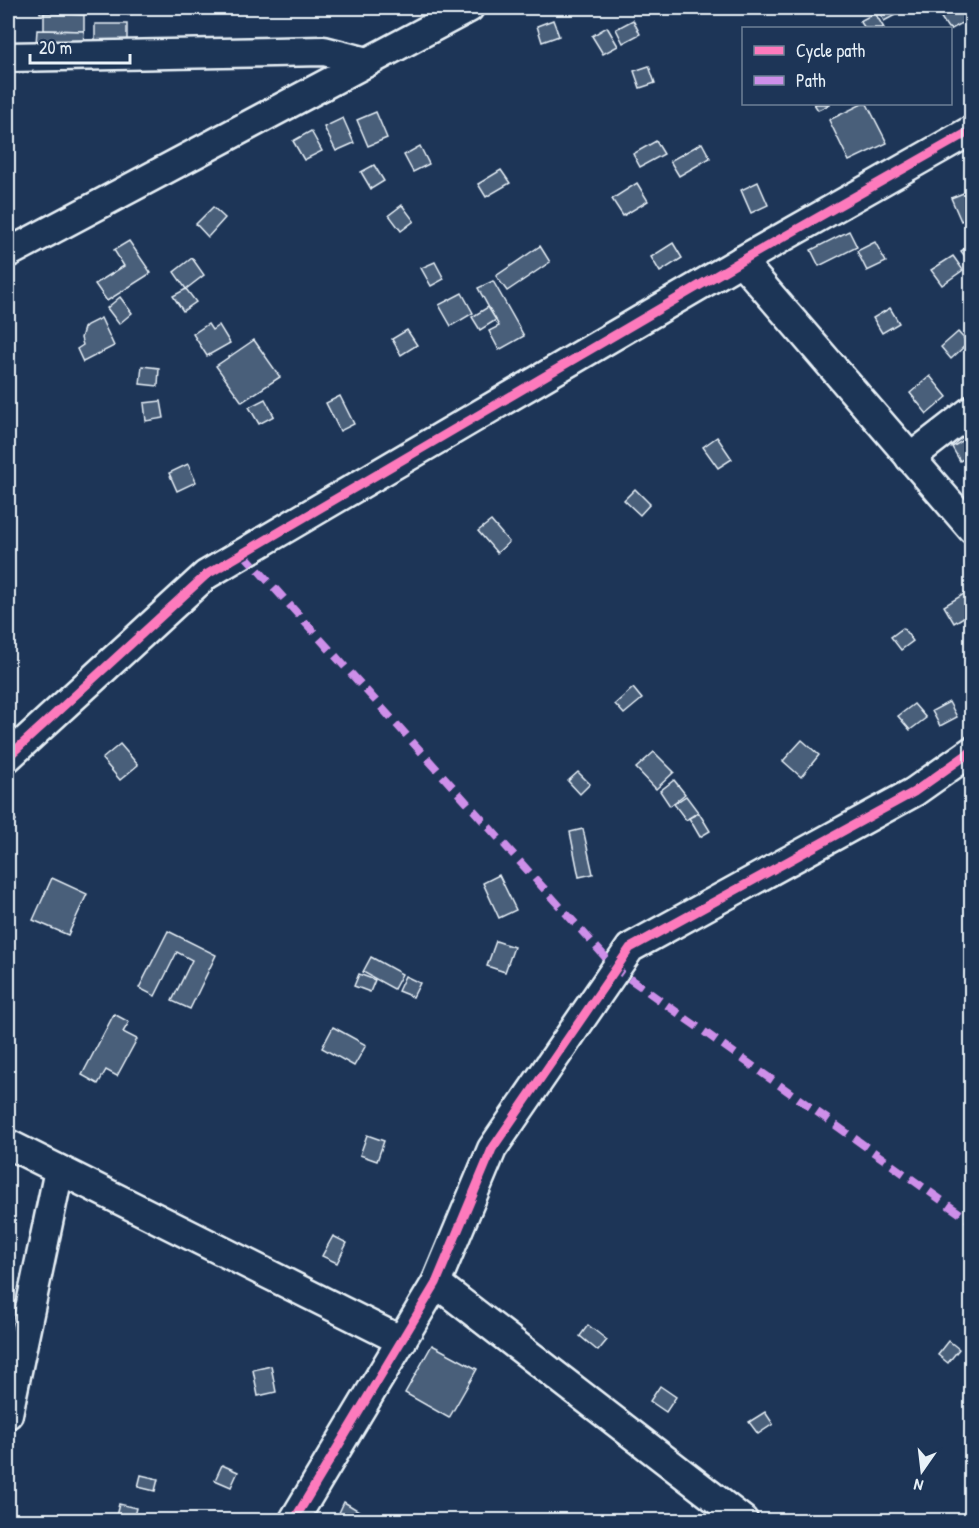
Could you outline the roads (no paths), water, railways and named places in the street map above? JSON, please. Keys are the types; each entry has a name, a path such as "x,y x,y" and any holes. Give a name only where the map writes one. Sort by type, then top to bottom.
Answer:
{"street":[{"path":"8,253 470,8"},
{"path":"8,57 324,51 367,62"},
{"path":"8,757 206,575 741,261 972,130"},
{"path":"741,261 972,529"},
{"path":"910,458 972,410"},
{"path":"294,1521 436,1283 492,1149 630,948 914,792 972,751"},
{"path":"8,1144 402,1341"},
{"path":"8,1414 59,1170"},
{"path":"436,1283 743,1521"}]}
